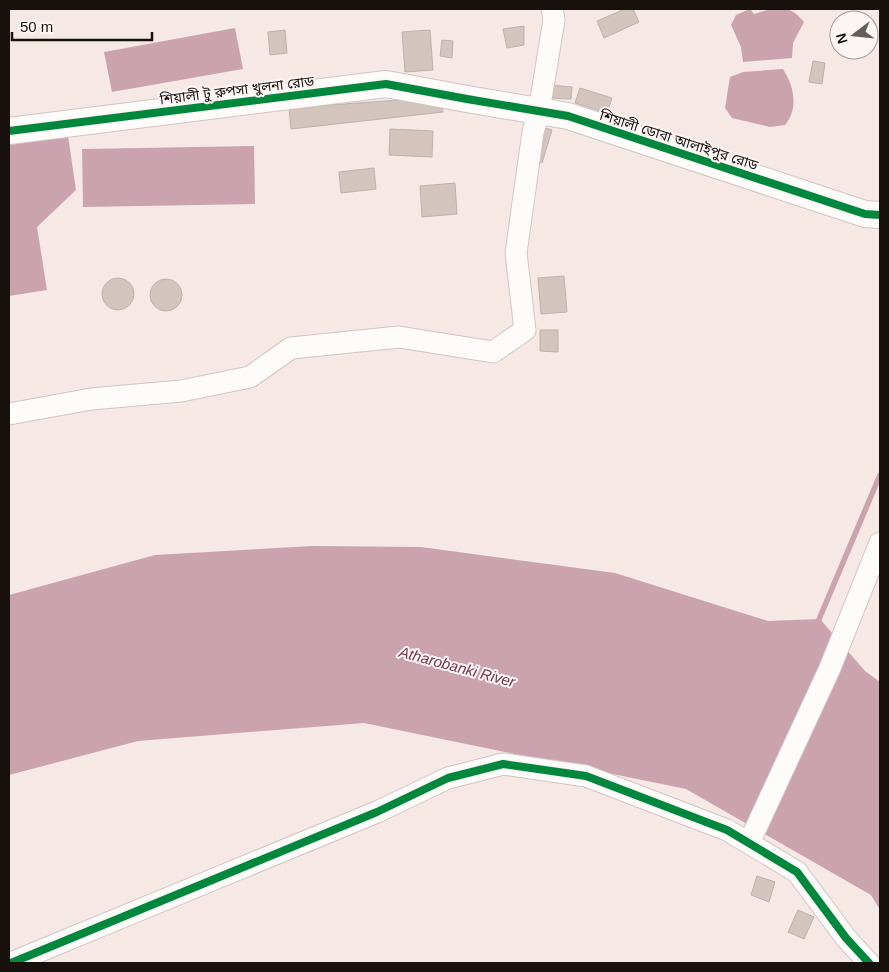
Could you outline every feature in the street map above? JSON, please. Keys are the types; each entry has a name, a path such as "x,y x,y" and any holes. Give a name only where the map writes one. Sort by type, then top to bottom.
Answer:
{"street":[{"path":"9,414 91,399 182,391 250,377 291,348 399,337 494,352 525,330 516,253 533,132 539,111 554,20 552,9"},
{"name":"শিয়ালী টু রুপসা খুলনা রোড","path":"9,131 386,84 467,100"},
{"name":"শিয়ালী ডোবা আলাইপুর রোড","path":"467,100 568,116 865,214 880,215"},
{"path":"752,836 830,668 880,544"},
{"path":"11,963 377,812 448,778 503,764 586,776 727,830 752,836 797,872 846,938 869,963"}],"water":[{"path":"781,8 787,9 804,22 793,43 792,58 743,62 741,47 731,25 736,15 750,9 754,14"},
{"path":"235,28 243,69 112,92 104,52"},
{"path":"783,69 790,83 793,97 792,111 785,125 770,127 732,118 725,108 730,77 743,72"},
{"path":"68,136 76,190 37,227 47,290 9,296 9,145"},
{"path":"254,146 255,204 83,207 82,149"},
{"name":"Atharobanki River","path":"313,546 421,547 615,573 768,621 820,619 865,671 880,682 880,910 871,895 686,789 364,723 138,741 9,775 9,595 155,555"}],"building":[{"path":"625,9 633,9 639,22 604,38 597,21"},
{"path":"524,26 524,45 507,48 503,29"},
{"path":"285,30 287,53 270,55 268,32"},
{"path":"430,30 433,70 405,72 402,32"},
{"path":"442,40 453,41 452,58 440,56"},
{"path":"813,61 825,63 822,84 809,82"},
{"path":"550,85 572,87 571,99 549,98"},
{"path":"580,88 612,98 607,113 575,103"},
{"path":"440,97 443,112 291,129 289,108"},
{"path":"545,128 552,130 542,163 535,161"},
{"path":"390,129 433,131 432,157 389,155"},
{"path":"374,168 376,189 341,193 339,172"},
{"path":"455,183 457,214 422,217 420,186"},
{"path":"564,276 567,312 541,314 538,278"},
{"path":"118,278 124,279 129,283 133,288 133,300 129,305 124,309 118,310 112,309 107,305 103,300 102,294 103,288 107,283 112,279"},
{"path":"166,279 172,280 177,284 181,289 181,301 177,306 172,310 166,311 160,310 155,306 151,301 150,295 151,289 155,284 160,280"},
{"path":"540,330 558,330 558,352 540,351"},
{"path":"757,876 775,882 769,902 751,895"},
{"path":"798,910 814,917 804,939 788,932"}],"waterway":[{"path":"817,624 880,475"}],"cycle path":[{"path":"9,131 386,84 568,116 865,214 880,215"},
{"path":"11,963 377,812 448,778 503,764 586,776 727,830 797,872 846,938 869,963"}]}
